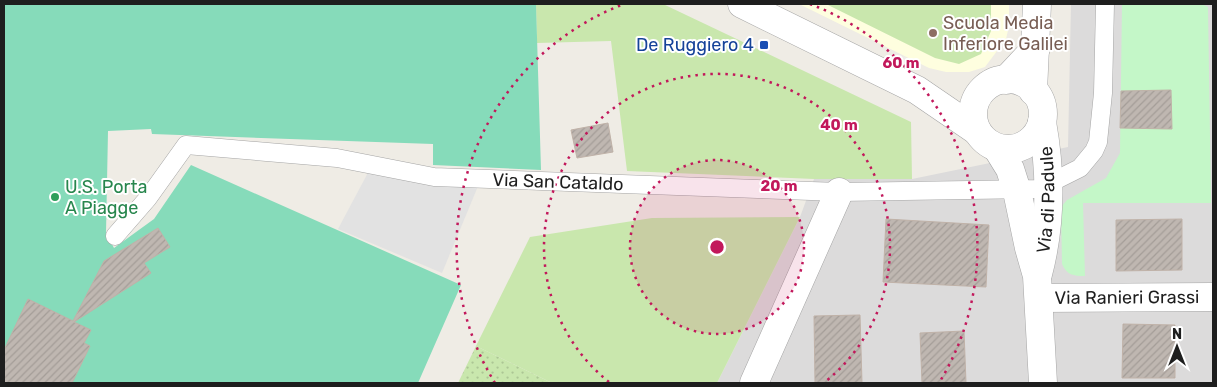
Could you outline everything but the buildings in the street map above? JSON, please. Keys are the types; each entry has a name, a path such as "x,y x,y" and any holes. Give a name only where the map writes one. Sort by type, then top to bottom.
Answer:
{"street":[{"path":"742,4 917,90 977,131"},
{"path":"1033,91 1037,4"},
{"path":"917,90 994,85 1016,80 1033,91 1042,105 1042,122 1038,132 1026,144 1015,149 997,148 982,138 973,120 973,111 976,100 994,85 1036,48"},
{"name":"Via di Padule","path":"1038,287 1047,234 1046,145 1042,122"},
{"name":"Via di Padule","path":"997,148 1010,169 1018,191 1038,287 1043,383"},
{"path":"754,383 839,192"},
{"name":"Via Ranieri Grassi","path":"1038,287 1213,297"}],"lane":[{"name":"Via San Cataldo","path":"115,236 148,198 186,144 337,158 434,177 839,192 1018,191 1047,186 1080,168 1094,151 1098,142 1103,93 1105,4"}],"shaded area":[{"name":"Scuola Media Inferiore Galilei","path":"799,4 1009,4 1009,26 1006,39 985,67 969,72 946,72 929,68"},
{"path":"1071,4 1213,4 1213,383 717,383 800,217 814,179 912,179 1068,147"},
{"path":"371,167 481,179 442,273 338,229"}],"green space":[{"name":"U.S. Porta A Piagge","path":"4,4 536,4 541,170 433,165 433,144 152,134 151,129 108,131 106,233 114,248 154,219 191,165 461,285 418,383 4,383"},
{"path":"536,4 663,4 911,122 912,179 814,179 627,171 611,41 537,43"},
{"name":"Scuola Media Inferiore Galilei","path":"826,4 991,4 991,31 981,54 959,64 935,58"},
{"path":"1122,4 1202,4 1208,7 1211,203 1083,203 1085,276 1077,276 1068,273 1062,264 1061,207 1067,200 1106,178 1120,153"},
{"path":"800,217 717,383 552,383 476,346 530,237 652,218"},
{"path":"476,346 552,383 458,383"}],"place":[{"name":"Scuola Media Inferiore Galilei","path":"933,33"},
{"name":"De Ruggiero 4","path":"764,45"},
{"name":"U.S. Porta A Piagge","path":"55,197"}]}
